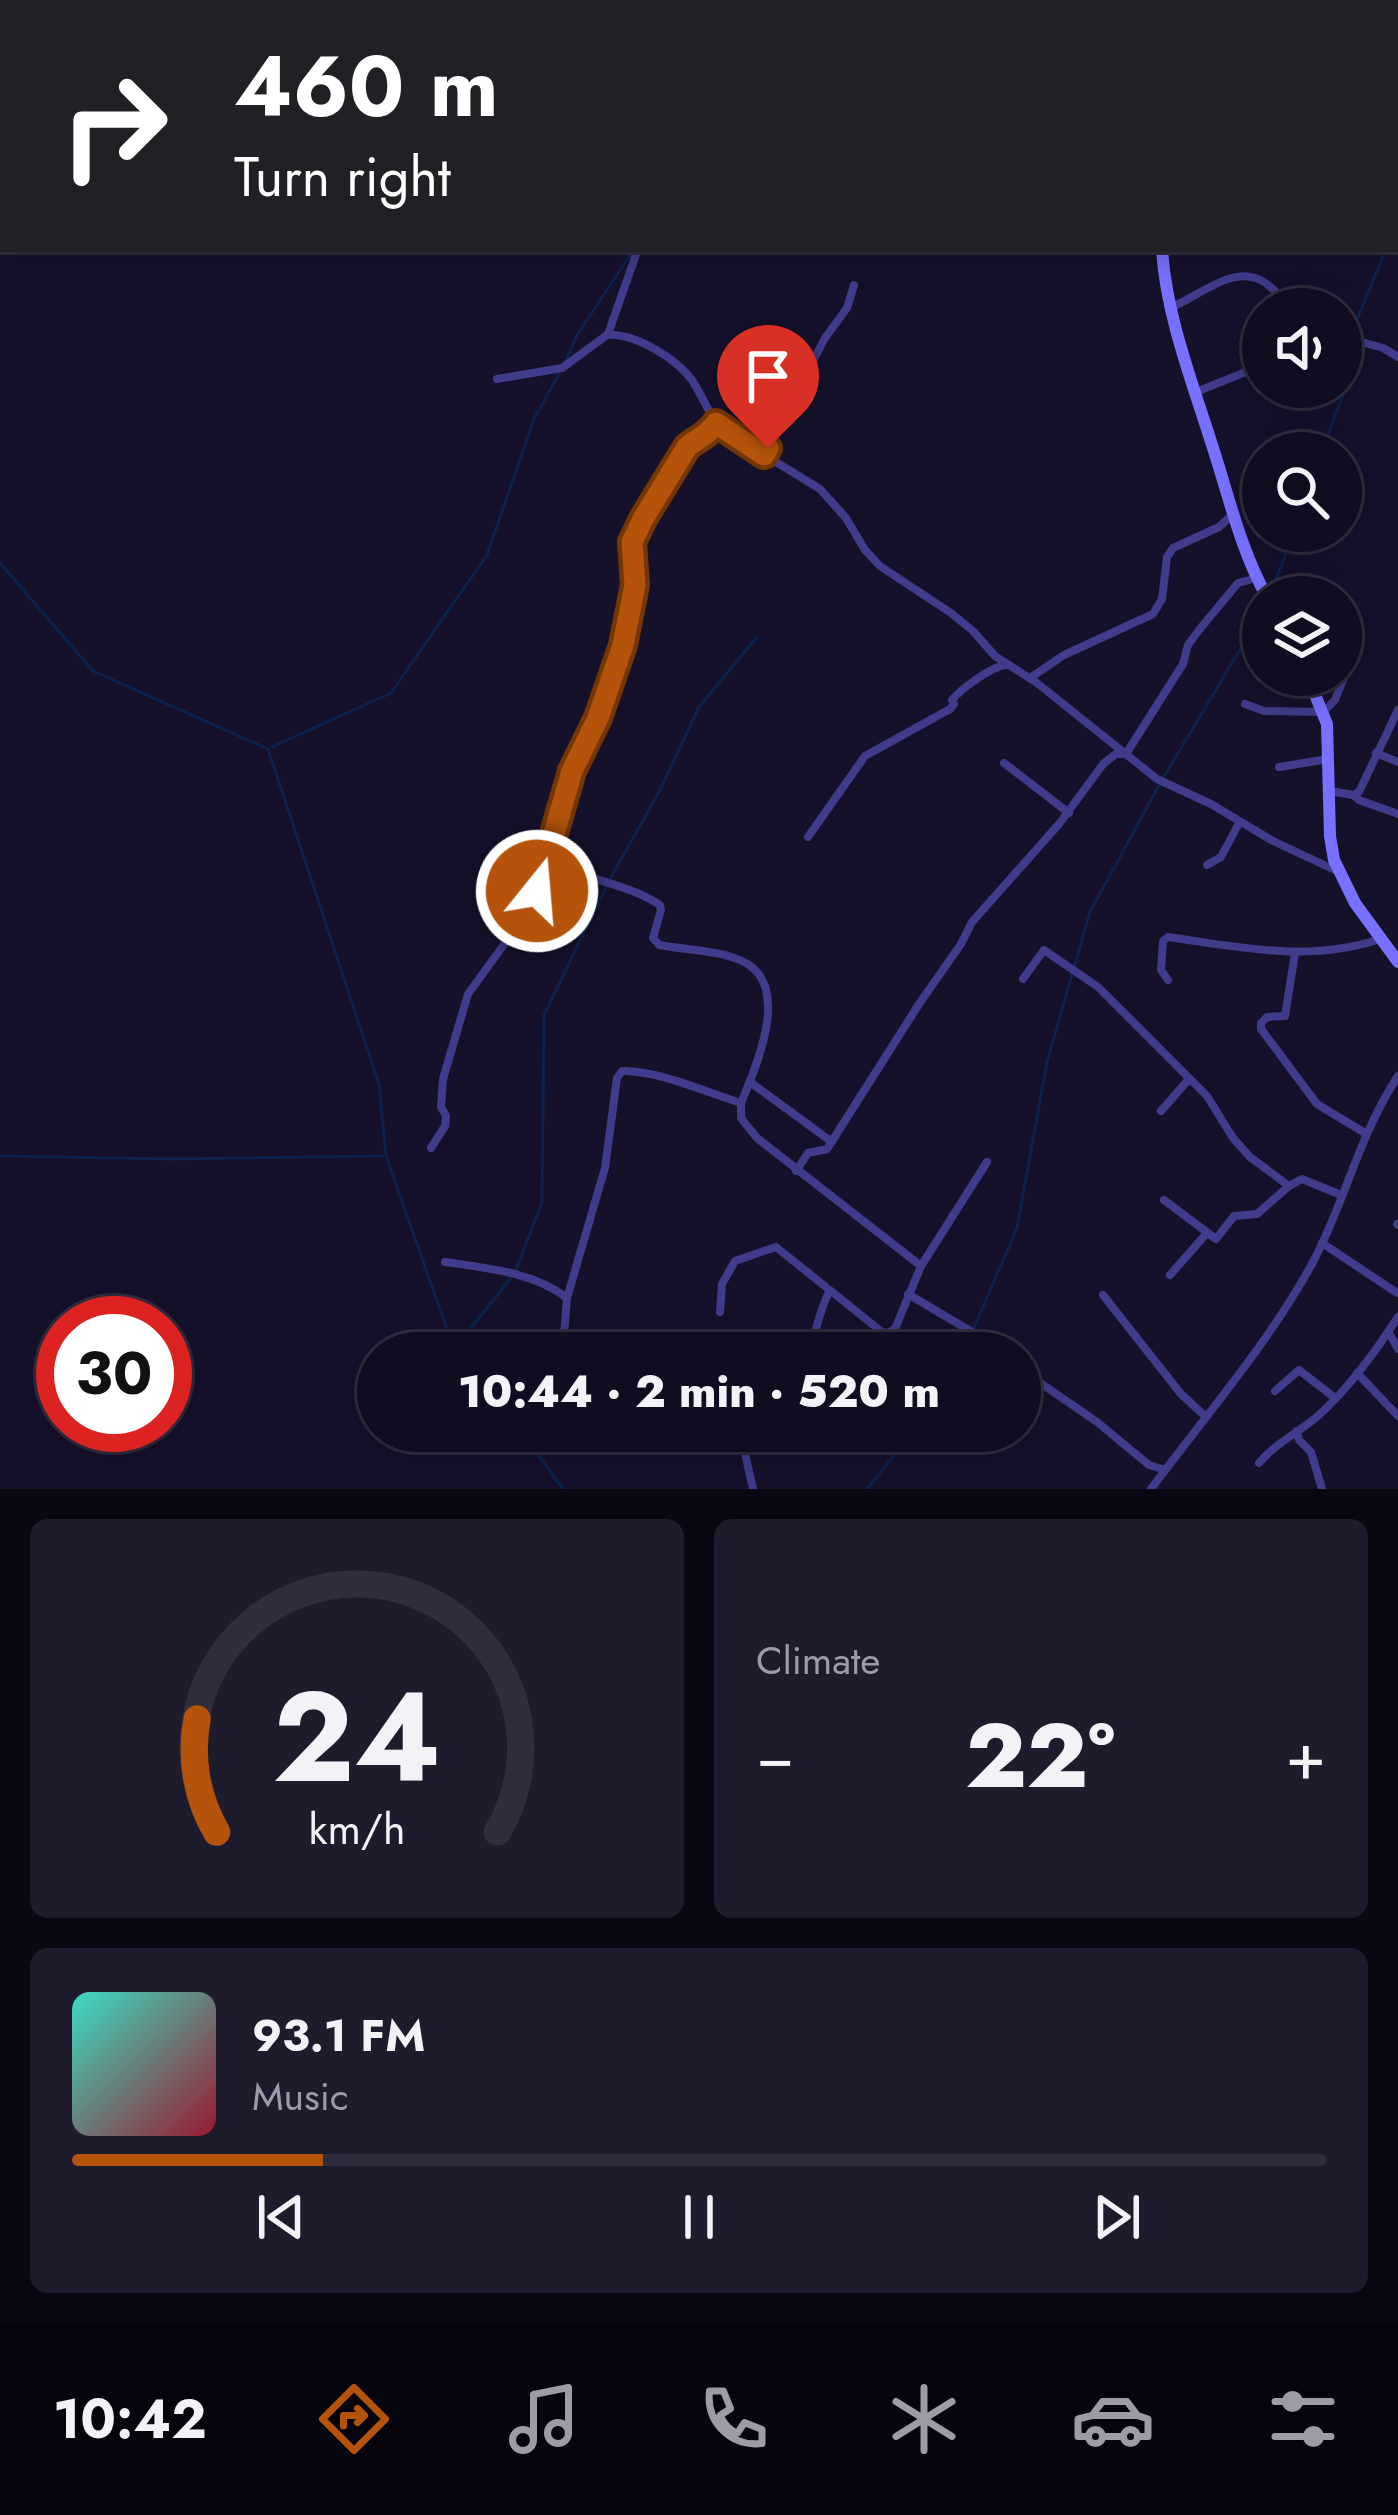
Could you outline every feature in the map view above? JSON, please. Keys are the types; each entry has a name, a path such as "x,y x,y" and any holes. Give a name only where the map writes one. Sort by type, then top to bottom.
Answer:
{"main road":[{"path":"1163,252 1172,307 1242,536"},
{"path":"1316,696 1323,712 1330,836 1339,872 1355,903 1398,962"}],"street":[{"path":"497,379 562,368 607,335 637,252"},
{"path":"1172,307 1242,274 1271,288"},
{"path":"764,455 847,308 854,285"},
{"path":"607,335 638,340 682,369 716,423 820,489 880,566 951,613 995,656 1030,678 1157,779 1339,872"},
{"path":"1362,342 1398,357"},
{"path":"1196,392 1242,373"},
{"path":"431,1148 445,1126 442,1078 468,994 532,906 572,771 598,718 623,645 635,585 632,542 687,447 708,435 716,423"},
{"path":"1030,678 1064,655 1154,614 1173,548 1220,527 1234,513"},
{"path":"1220,527 1242,538"},
{"path":"1126,754 1183,664 1188,645 1222,599 1242,582"},
{"path":"808,837 865,756 950,709 959,692 995,666 1007,665"},
{"path":"1245,704 1264,711 1323,712 1337,696"},
{"path":"1353,795 1359,792 1398,710"},
{"path":"1376,753 1398,762"},
{"path":"796,1172 808,1153 824,1151 832,1142 972,922 1069,812 1105,763 1116,754 1126,754"},
{"path":"1279,767 1329,759"},
{"path":"1004,763 1069,812"},
{"path":"1330,791 1398,814"},
{"path":"1208,865 1221,857 1239,823"},
{"path":"549,858 573,872 622,885 660,905 653,938 659,945 738,959 760,974 769,1006 741,1103 741,1118 796,1172 921,1266"},
{"path":"1168,980 1161,970 1163,940 1168,937 1295,953 1384,943 1398,935"},
{"path":"1024,979 1041,951 1098,986 1217,1108 1250,1157 1289,1186"},
{"path":"1295,953 1285,1016 1267,1017 1261,1029 1316,1104 1365,1133"},
{"path":"564,1332 567,1298 604,1168 617,1078 622,1071 741,1103"},
{"path":"1151,1489 1294,1293 1322,1243 1365,1133 1398,1076"},
{"path":"1161,1112 1189,1079"},
{"path":"750,1082 832,1142"},
{"path":"720,1312 728,1269 735,1261 776,1247 882,1332 893,1330 921,1266 987,1162"},
{"path":"1164,1199 1216,1239 1234,1216 1257,1214 1302,1179 1341,1195"},
{"path":"1170,1275 1207,1234"},
{"path":"1322,1243 1398,1292 1398,1304"},
{"path":"445,1262 514,1274 567,1298"},
{"path":"816,1332 830,1292"},
{"path":"908,1294 973,1332"},
{"path":"1103,1295 1180,1394 1205,1416"},
{"path":"1259,1463 1319,1415 1398,1317"},
{"path":"1388,1332 1398,1349"},
{"path":"1275,1391 1299,1370 1335,1398"},
{"path":"1357,1372 1398,1416"},
{"path":"1041,1383 1148,1465 1165,1470"},
{"path":"1297,1431 1311,1452 1322,1489"},
{"path":"745,1452 753,1489"}],"waterway":[{"path":"566,360 577,335 632,252"},
{"path":"1329,432 1357,357 1349,339 1385,252"},
{"path":"272,747 391,693 487,555 534,419 559,374"},
{"path":"1278,576 1286,552"},
{"path":"0,563 93,671 268,749 379,1084 386,1156 449,1332"},
{"path":"516,1270 542,1202 544,1015 699,707 756,638"},
{"path":"972,1332 1017,1228 1047,1062 1090,912 1242,646"},
{"path":"0,1156 382,1156"},
{"path":"468,1332 511,1278"},
{"path":"536,1452 563,1489"},
{"path":"867,1489 897,1452"}],"route":[{"path":"537,891 572,771 598,718 623,645 635,585 632,542 643,519 687,447 708,435 716,423 764,455 768,448"}]}
